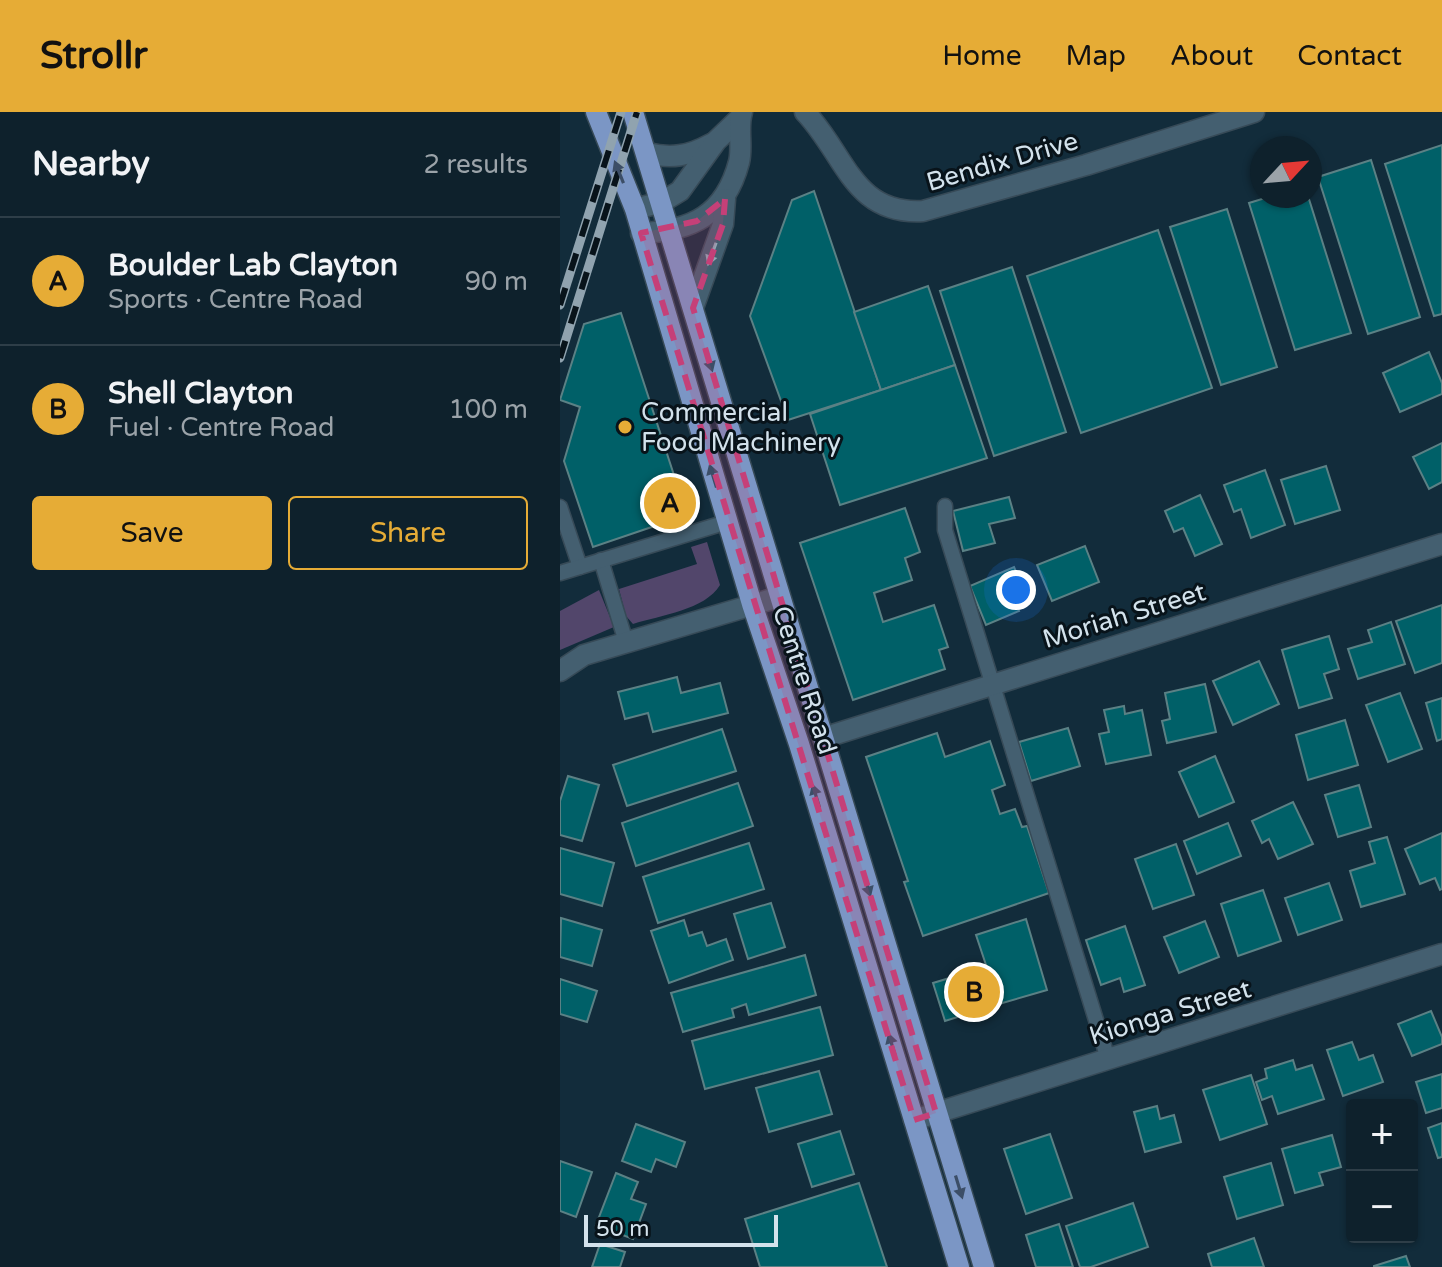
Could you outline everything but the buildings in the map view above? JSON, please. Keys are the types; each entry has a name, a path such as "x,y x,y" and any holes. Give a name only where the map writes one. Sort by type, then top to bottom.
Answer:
{"main road":[{"name":"Centre Road","path":"596,112 635,209 752,604 804,758 959,1267"},
{"name":"Centre Road","path":"633,112 984,1267"}],"street":[{"name":"Bendix Drive","path":"805,112 823,131 856,185 877,204 901,213 953,203 1254,112"},
{"path":"635,209 662,202 680,191 716,141 741,115"},
{"path":"693,308 723,224 725,199 740,160 741,115"},
{"path":"647,153 667,158 695,153 716,141"},
{"path":"641,233 671,232 697,221 725,199"},
{"name":"Moriah Street","path":"823,738 1442,544"},
{"path":"560,671 584,655 779,597"},
{"name":"Kionga Street","path":"914,1120 1442,954"}],"lane":[{"path":"945,506 945,530 1108,1059"},
{"path":"560,507 580,567"},
{"path":"560,573 727,522"},
{"path":"601,560 626,642"}],"highlighted area":[{"path":"725,199 723,224 693,308 936,1113 914,1120 641,233 697,221"}],"shaded area":[{"path":"707,542 720,585 713,593 693,606 633,624 626,616 619,589 697,564 691,547"},
{"path":"599,590 614,627 560,650 560,611"}],"railway":[{"path":"560,305 621,112"},
{"path":"560,358 637,112"}],"place":[{"name":"Commercial Food Machinery","path":"625,427"},
{"name":"Boulder Lab Clayton","path":"670,503"},
{"name":"Shell Clayton","path":"974,992"}]}
